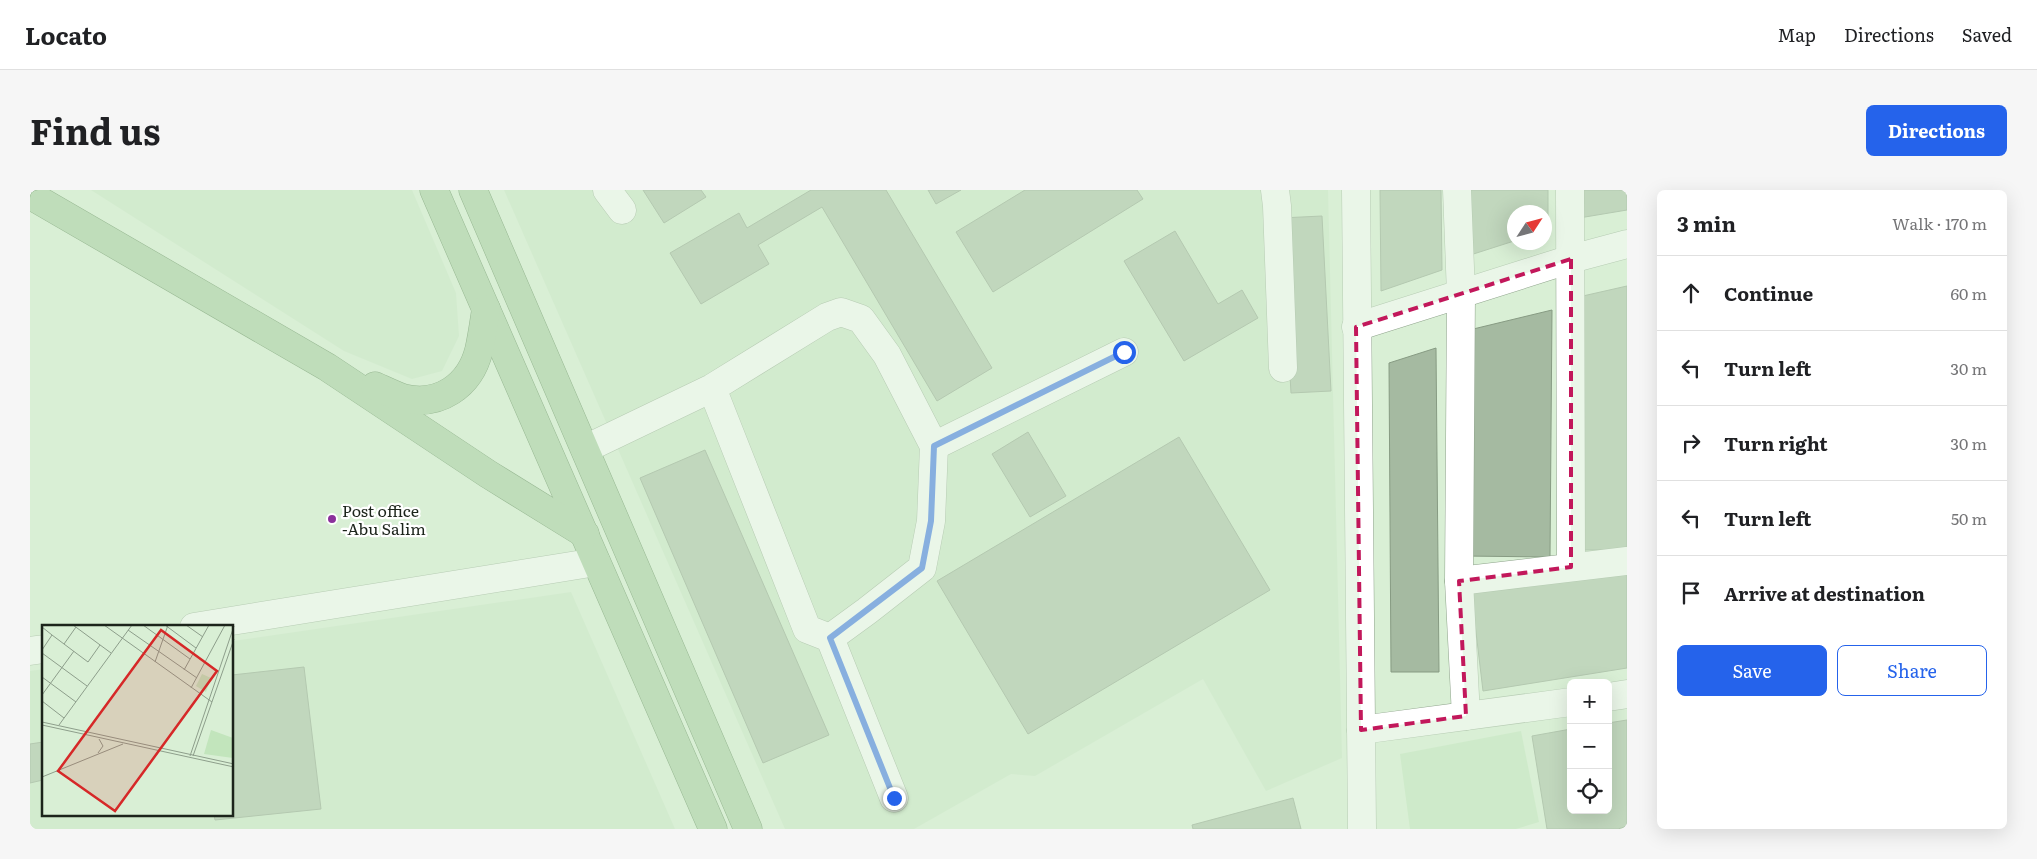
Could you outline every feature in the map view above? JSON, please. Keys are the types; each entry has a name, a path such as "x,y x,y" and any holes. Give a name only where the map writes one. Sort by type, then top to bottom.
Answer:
{"main road":[{"path":"434,190 713,829"},
{"path":"472,190 748,829"},
{"path":"30,195 327,367 488,474 585,534"},
{"path":"327,367 404,398 435,400 453,391 468,373 478,352 486,309"}],"street":[{"path":"1274,190 1277,206 1283,368"},
{"path":"1356,190 1362,829"},
{"path":"1457,190 1461,294 1459,581 1466,716"},
{"path":"1570,190 1572,259 1571,567"},
{"path":"1356,327 1572,259 1627,244"},
{"path":"585,449 712,388 827,317 841,312 861,319 887,355 934,446 931,521 922,568 830,638"},
{"path":"934,446 1124,352"},
{"path":"712,388 807,629 830,638 894,798"},
{"path":"1459,581 1627,561"},
{"path":"200,625 596,562"},
{"path":"1612,696 1627,694"},
{"path":"1361,730 1567,703"}],"highlighted area":[{"path":"1571,259 1571,567 1459,581 1466,716 1361,730 1356,327"}],"shaded area":[{"path":"91,190 412,190 456,293 459,336 442,371 412,379 344,351"},
{"path":"504,190 1328,190 1342,758 1266,791 1203,679 1035,776 1011,774 914,829 785,829"},
{"path":"571,592 675,829 30,829 30,671 42,669 42,816 234,816 234,641"},
{"path":"1521,731 1539,822 1516,829 1410,829 1400,754"}],"building":[{"path":"643,190 701,190 706,197 664,223"},
{"path":"811,190 886,190 992,368 937,401 822,207 758,245 769,264 701,304 670,253 739,213 747,228"},
{"path":"928,190 961,190 936,204"},
{"path":"1025,190 1137,190 1143,199 993,292 956,232"},
{"path":"1380,190 1441,190 1442,270 1381,291"},
{"path":"1462,190 1548,190 1548,205 1507,205 1507,243 1461,258"},
{"path":"1579,190 1627,190 1627,210 1579,218"},
{"path":"1322,216 1331,391 1291,393 1281,218"},
{"path":"1175,231 1218,304 1242,290 1258,318 1184,361 1124,261"},
{"path":"1627,286 1627,550 1577,550 1574,298"},
{"path":"1552,310 1550,557 1463,556 1465,331"},
{"path":"1436,348 1439,672 1391,672 1389,363"},
{"path":"1028,432 1066,496 1030,517 992,454"},
{"path":"1179,437 1270,590 1028,734 937,581"},
{"path":"705,450 829,735 763,763 640,478"},
{"path":"1627,571 1627,668 1483,691 1471,590"},
{"path":"304,667 321,809 215,820 214,816 234,816 234,675"},
{"path":"1627,720 1627,826 1618,829 1547,829 1532,736 1567,730 1567,814 1612,814 1612,722"},
{"path":"42,742 42,780 30,783 30,744"},
{"path":"1293,798 1301,829 1193,829 1192,825"}],"place":[{"name":"Post office -Abu Salim","path":"332,519"}],"route":[{"path":"894,798 830,638 922,568 931,521 934,446 1124,352"}]}
